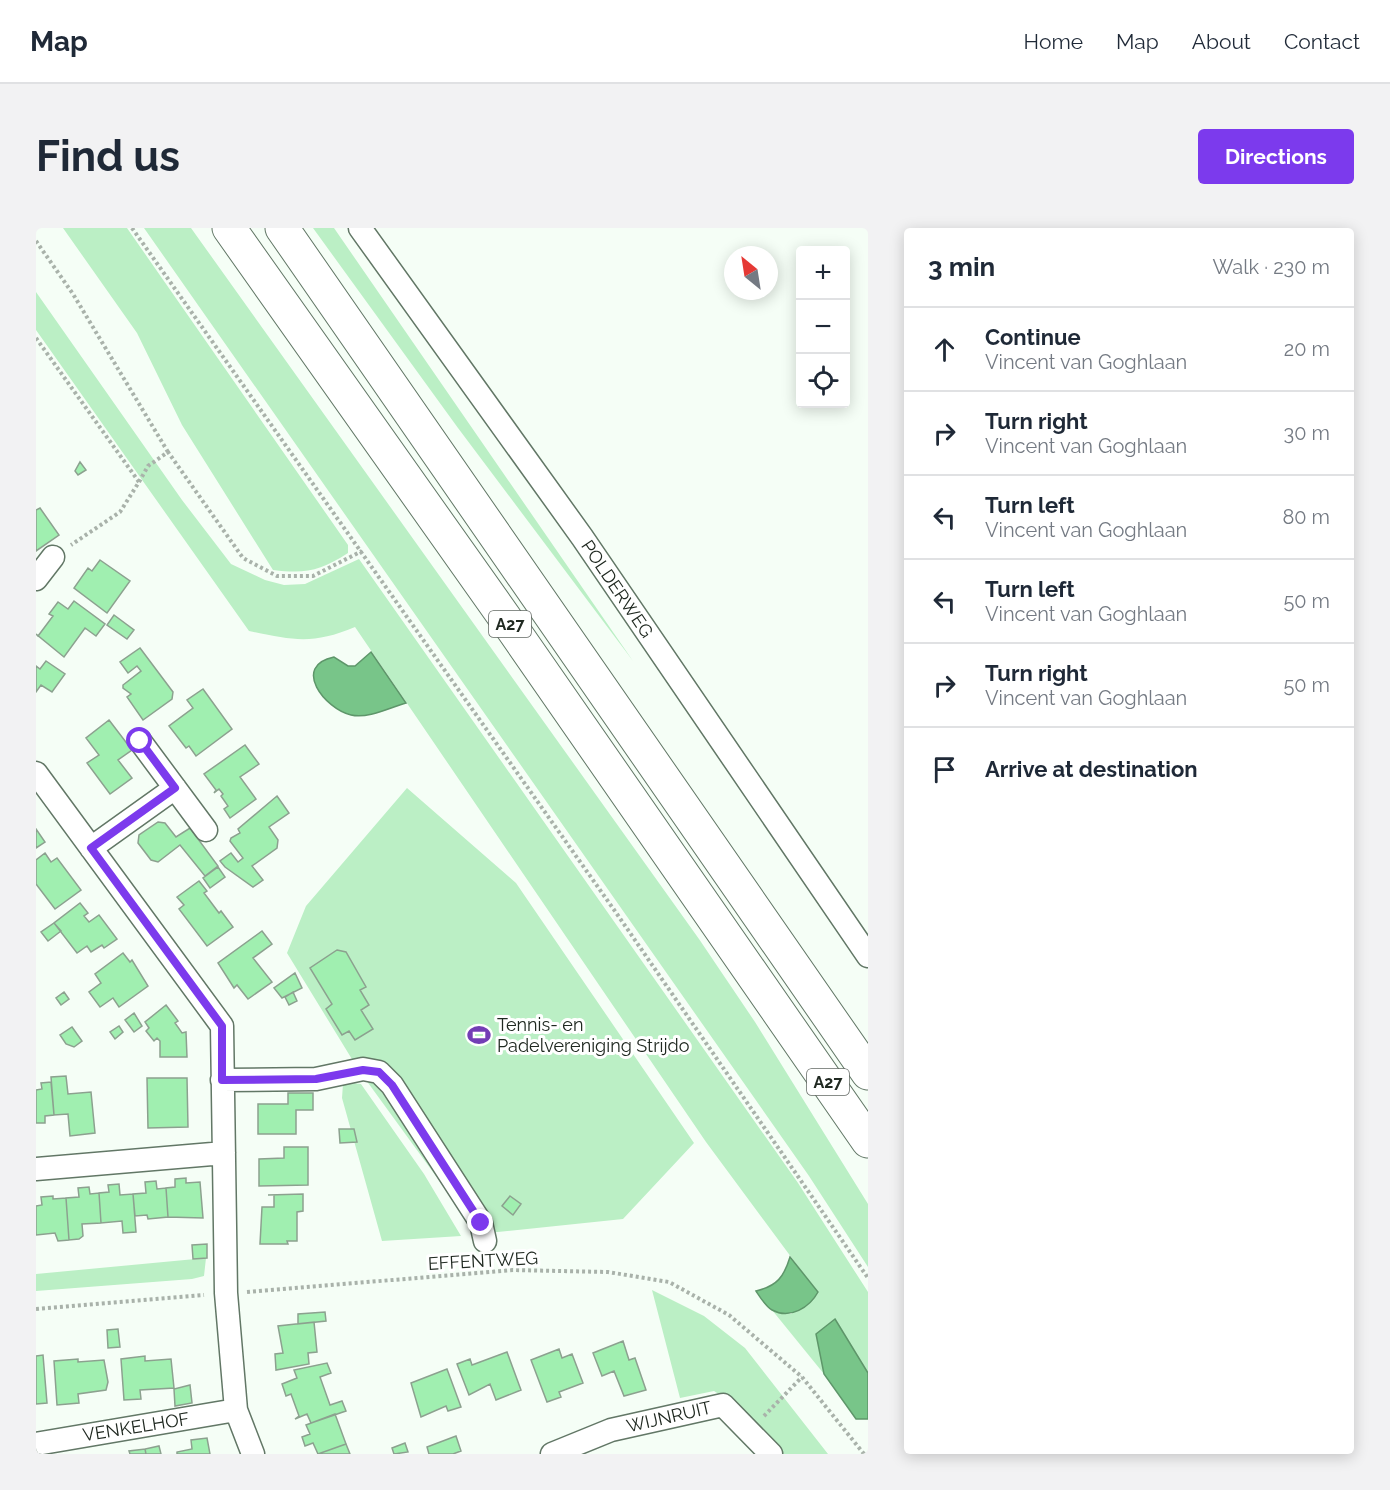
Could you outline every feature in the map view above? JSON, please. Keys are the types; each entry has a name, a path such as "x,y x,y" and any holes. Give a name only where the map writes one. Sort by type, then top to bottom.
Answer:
{"highway":[{"name":"A27","path":"229,228 512,628 868,1141"},
{"name":"A27","path":"282,228 868,1073"}],"street":[{"name":"POLDERWEG","path":"360,228 582,537 868,956"},
{"path":"36,579 52,557"},
{"path":"140,741 206,830"},
{"path":"36,773 222,1026 226,1293 236,1410 253,1454"},
{"path":"91,848 175,788"},
{"path":"222,1080 316,1079 363,1070 379,1072 392,1085 481,1223 485,1241"},
{"path":"36,1169 224,1153"},
{"name":"WIJNRUIT","path":"552,1454 611,1430 723,1405 771,1454"},
{"name":"VENKELHOF","path":"38,1447 236,1410"}],"path":[{"path":"132,228 362,550 868,1278"},
{"path":"36,241 73,294 168,452 243,558 277,576 312,576 362,550"},
{"path":"36,338 139,482"},
{"path":"52,557 120,512 148,466 168,452"},
{"name":"EFFENTWEG","path":"36,1309 513,1270 608,1272 669,1282 729,1315 802,1377 864,1454"},
{"path":"745,1427 765,1416 802,1377"}],"shaded area":[{"path":"63,228 127,228 348,545 348,553 329,564 312,570 295,572 273,570 182,425 137,333"},
{"path":"144,228 191,228 699,939 755,1022 868,1204 868,1267 809,1176"},
{"path":"313,228 334,228 633,661 458,428"},
{"path":"36,292 182,500 231,564 265,580 284,585 305,584 359,559 798,1183 868,1292 868,1373 835,1319 816,1334 824,1374 772,1310 791,1314 817,1292 706,1142 355,627 314,639 278,637 249,631 36,330"},
{"path":"371,652 406,703 364,716 351,715 331,705 317,687 314,678 315,669 321,662 334,657 348,666 355,666"},
{"name":"Tennis- en Padelvereniging Strijdo","path":"407,788 516,883 694,1143 623,1219 478,1234 358,1069 287,953 306,906"},
{"path":"343,1084 361,1084 424,1174 461,1236 382,1241 342,1098"},
{"path":"790,1257 818,1292 805,1307 786,1314 768,1307 756,1291 779,1280"},
{"path":"206,1258 204,1276 192,1279 36,1291 36,1274"},
{"path":"652,1290 704,1316 745,1348 828,1454 782,1454 728,1400 714,1391 680,1398"},
{"path":"835,1319 868,1373 868,1419 856,1419 824,1374 816,1334"}],"building":[{"path":"80,462 86,470 78,475 75,471"},
{"path":"40,508 59,535 36,551 36,510"},
{"path":"100,560 130,581 107,613 74,588 88,568 92,571"},
{"path":"74,601 105,624 96,636 85,628 64,657 38,636 53,616 49,614 58,602 68,609"},
{"path":"114,615 134,630 127,639 107,625"},
{"path":"140,648 173,692 172,699 143,720 127,697 131,694 123,688 123,685 141,671 137,666 128,673 120,662"},
{"path":"46,661 65,674 52,692 41,685 36,692 36,666 40,669"},
{"path":"203,689 232,729 196,756 189,746 186,748 169,726 193,708 187,700"},
{"path":"109,720 132,750 118,760 132,778 110,794 87,763 99,755 86,738"},
{"path":"245,745 259,764 240,777 256,799 230,818 224,809 228,806 221,796 223,794 219,789 214,793 216,790 204,774"},
{"path":"277,796 289,813 269,827 278,840 277,848 252,866 263,880 253,887 220,861 231,853 238,862 243,858 230,841 231,838 240,833 238,829"},
{"path":"158,822 165,823 176,837 190,828 218,866 205,876 180,845 158,862 151,860 138,843 139,835"},
{"path":"36,829 45,842 36,848"},
{"path":"45,853 51,862 57,858 81,890 55,909 36,884 36,860"},
{"path":"218,867 225,877 210,888 203,878"},
{"path":"199,881 207,891 204,893 233,927 207,946 179,909 184,905 177,897"},
{"path":"80,903 88,913 84,916 89,922 99,915 117,939 104,948 102,945 91,952 87,946 77,953 54,923"},
{"path":"54,923 61,931 48,941 41,932"},
{"path":"262,931 272,944 253,958 272,982 248,999 237,985 234,988 218,963"},
{"path":"337,950 346,952 366,987 360,990 369,1005 361,1010 373,1029 355,1040 349,1031 342,1035 326,1009 332,1004 310,968"},
{"path":"123,953 130,962 132,960 148,986 119,1007 113,998 100,1007 89,992 101,983 95,974"},
{"path":"295,973 302,988 282,998 274,988"},
{"path":"64,992 69,999 61,1005 56,998"},
{"path":"293,992 297,1001 289,1005 285,997"},
{"path":"166,1005 178,1021 175,1023 182,1033 186,1032 187,1057 160,1057 160,1041 157,1038 154,1041 146,1031 149,1028 145,1022"},
{"path":"134,1013 142,1026 134,1032 125,1020"},
{"path":"119,1026 123,1032 115,1039 110,1032"},
{"path":"72,1027 82,1041 74,1047 66,1044 60,1035"},
{"path":"66,1076 68,1094 91,1092 95,1133 70,1136 68,1114 54,1115 51,1077"},
{"path":"147,1078 187,1078 188,1127 148,1128"},
{"path":"51,1082 54,1115 45,1116 45,1123 36,1123 36,1090 42,1089 41,1083"},
{"path":"288,1093 313,1093 313,1110 296,1110 296,1134 258,1134 258,1104 288,1104"},
{"path":"339,1129 354,1129 357,1142 340,1143"},
{"path":"284,1147 308,1147 308,1185 259,1186 259,1159 284,1158"},
{"path":"186,1178 186,1183 200,1182 203,1218 168,1217 166,1188 175,1187 175,1179"},
{"path":"156,1181 157,1189 166,1188 168,1217 148,1219 147,1215 135,1216 133,1194 146,1193 145,1182"},
{"path":"119,1184 120,1195 133,1194 136,1232 123,1233 122,1221 101,1223 99,1193 109,1192 108,1185"},
{"path":"89,1187 90,1194 99,1193 101,1223 82,1224 83,1236 69,1240 66,1198 79,1197 78,1188"},
{"path":"303,1194 303,1211 297,1212 297,1241 287,1241 288,1244 260,1244 262,1207 274,1207 274,1195 268,1195"},
{"path":"53,1196 53,1199 66,1198 69,1240 58,1241 55,1233 36,1235 36,1206 42,1205 41,1197"},
{"path":"510,1196 521,1204 513,1215 502,1206"},
{"path":"207,1244 207,1258 193,1259 192,1245"},
{"path":"325,1312 326,1321 298,1324 298,1314"},
{"path":"314,1322 317,1352 308,1353 309,1364 276,1370 275,1354 283,1353 278,1326"},
{"path":"118,1329 120,1347 108,1348 107,1330"},
{"path":"623,1341 629,1360 635,1358 646,1390 624,1396 614,1371 602,1376 593,1353"},
{"path":"559,1349 562,1358 572,1354 583,1383 559,1392 561,1397 547,1402 531,1360"},
{"path":"507,1352 521,1390 496,1400 490,1384 469,1395 457,1364 470,1359 472,1365"},
{"path":"43,1355 47,1403 36,1404 36,1356"},
{"path":"145,1356 145,1361 171,1359 174,1388 140,1390 141,1399 124,1400 121,1359"},
{"path":"78,1359 78,1362 104,1360 108,1382 106,1390 78,1394 79,1403 57,1405 54,1361"},
{"path":"327,1363 331,1373 320,1377 330,1405 342,1401 346,1411 311,1423 307,1414 295,1419 299,1416 291,1394 286,1396 282,1384 297,1378 294,1370"},
{"path":"447,1369 461,1407 448,1411 446,1406 421,1417 411,1383"},
{"path":"190,1385 192,1403 175,1406 174,1389"},
{"path":"335,1414 346,1444 318,1454 313,1443 305,1446 302,1437 310,1434 306,1425"},
{"path":"456,1436 461,1451 453,1454 429,1454 427,1447"},
{"path":"207,1438 210,1454 177,1454 177,1452 192,1449 191,1440"},
{"path":"405,1443 408,1452 394,1454 392,1448"},
{"path":"346,1444 350,1454 318,1454"},
{"path":"159,1446 161,1454 146,1454 145,1449"},
{"path":"145,1449 146,1454 130,1454 129,1451"}],"place":[{"name":"Tennis- en Padelvereniging Strijdo","path":"479,1035"}],"route":[{"path":"140,741 175,788 91,848 222,1026 222,1080 316,1079 363,1070 379,1072 392,1085 481,1223"}]}
